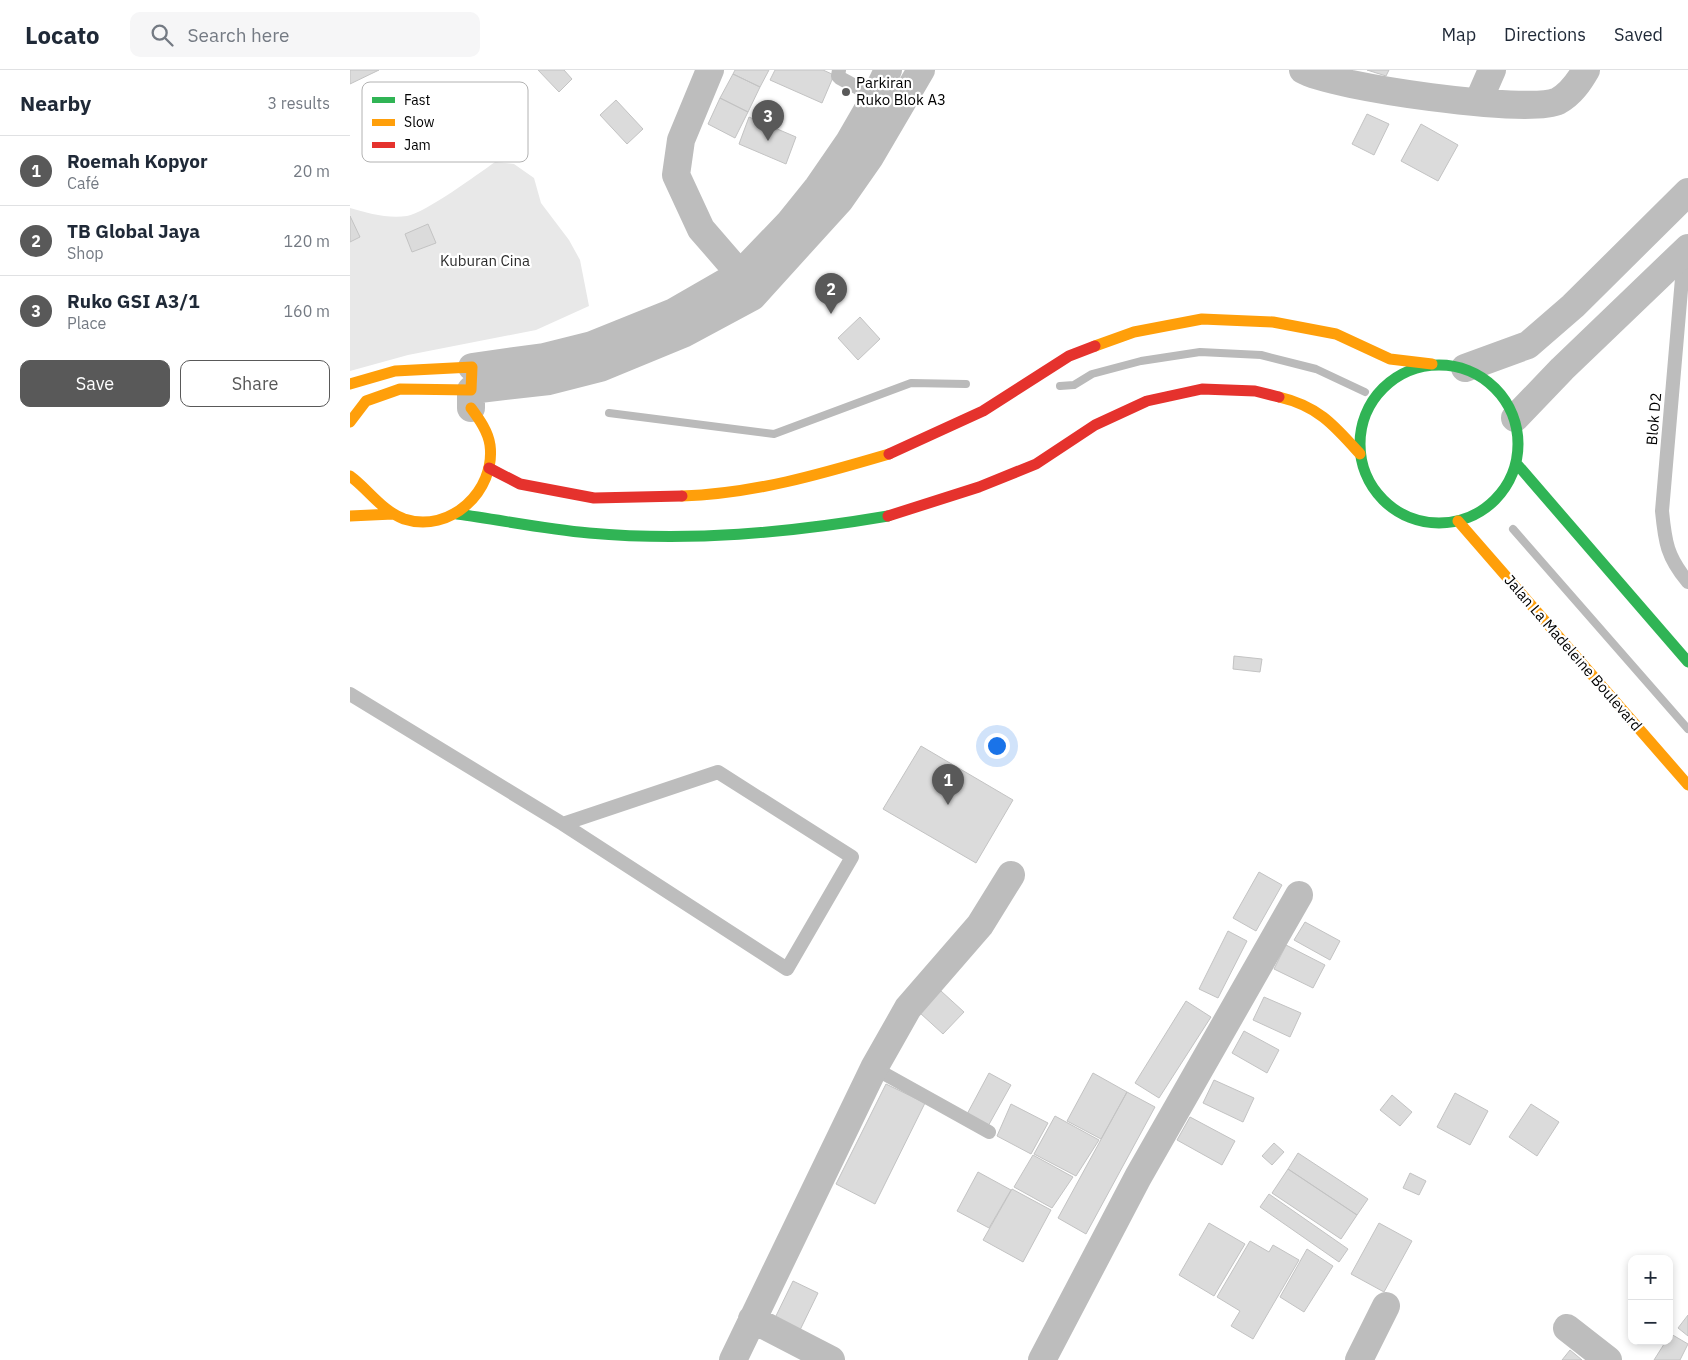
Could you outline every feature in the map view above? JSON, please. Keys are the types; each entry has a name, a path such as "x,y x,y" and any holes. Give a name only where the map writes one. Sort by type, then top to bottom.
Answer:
{"street":[{"path":"710,70 682,140 676,175 701,229 746,286"},
{"path":"746,286 789,222 818,187 849,142 875,98 888,70"},
{"path":"350,422 366,401 393,391 471,388 544,357 592,344 746,286 840,200 870,157 921,70"},
{"path":"1303,70 1326,80 1478,102 1536,106 1558,101 1577,85 1586,70"},
{"path":"1478,102 1492,70"},
{"path":"1465,368 1528,346 1573,306 1688,192"},
{"path":"1514,418 1562,369 1686,250"},
{"path":"489,468 520,484 594,498 707,495 803,479 894,452 983,411 1069,356 1134,332 1202,319 1273,322 1336,334 1390,359 1448,364 1465,368 1486,379 1504,396 1514,418 1519,440 1516,464 1508,483 1495,500 1478,514 1458,521 1431,523 1406,516 1384,501 1368,480 1360,454 1361,429 1370,405 1386,384 1407,371 1432,364"},
{"path":"350,384 369,375 397,369 471,388"},
{"path":"350,476 365,486 377,502 393,514 414,521 435,521 457,514 472,502 483,486 489,468 490,446 471,388"},
{"path":"457,514 590,534 701,537 807,530 891,516 979,487 1036,464 1095,425 1147,401 1202,389 1255,391 1301,402 1332,423 1360,454"},
{"path":"1516,464 1688,662"},
{"path":"350,516 393,514"},
{"name":"Jalan La Madeleine Boulevard","path":"1458,521 1688,784"},
{"path":"733,1360 874,1068 908,1008 980,925 1010,875"},
{"path":"1042,1360 1138,1177 1299,895"},
{"path":"1359,1360 1386,1306"},
{"path":"752,1319 831,1360"},
{"path":"1567,1328 1608,1360"}],"lane":[{"path":"840,70 838,76 840,78 875,98"},
{"name":"Blok D2","path":"1686,250 1662,511 1665,540 1674,566 1688,582"},
{"path":"350,694 562,824 787,969 852,857 718,772 562,824"},
{"path":"874,1068 989,1132"}],"green space":[{"name":"Kuburan Cina","path":"495,162 514,164 534,178 541,203 569,240 580,260 589,306 536,330 408,355 350,371 350,208 370,214 407,216 438,201"}],"building":[{"path":"350,70 379,70 350,84"},
{"path":"538,70 564,70 572,79 559,92"},
{"path":"735,70 769,70 760,87 733,74"},
{"path":"775,70 823,70 834,75 822,103 770,80"},
{"path":"1367,70 1389,70 1386,76"},
{"path":"733,74 760,87 748,112 720,98"},
{"path":"720,98 748,112 735,138 708,124"},
{"path":"616,100 643,129 627,144 600,115"},
{"path":"1367,114 1389,124 1374,155 1352,144"},
{"path":"749,117 796,137 786,164 739,144"},
{"path":"1421,124 1458,145 1438,181 1401,161"},
{"path":"350,216 360,237 350,242"},
{"path":"428,224 436,243 412,252 405,234"},
{"path":"860,317 880,339 858,360 838,338"},
{"path":"1234,656 1262,659 1260,672 1233,669"},
{"path":"921,746 1013,800 976,863 883,809"},
{"path":"1259,872 1282,885 1256,931 1233,918"},
{"path":"1305,922 1340,941 1330,960 1294,940"},
{"path":"1228,931 1247,941 1218,998 1199,989"},
{"path":"1286,945 1325,965 1313,988 1274,969"},
{"path":"941,991 964,1012 943,1034 920,1013"},
{"path":"1264,997 1301,1013 1290,1037 1253,1020"},
{"path":"1186,1001 1211,1017 1159,1098 1135,1083"},
{"path":"1244,1031 1279,1050 1267,1073 1232,1053"},
{"path":"989,1073 1011,1085 987,1128 966,1116"},
{"path":"1093,1073 1127,1092 1101,1139 1067,1121"},
{"path":"1214,1080 1254,1098 1243,1122 1203,1103"},
{"path":"886,1084 925,1103 875,1204 836,1184"},
{"path":"1127,1092 1155,1107 1086,1234 1058,1218"},
{"path":"1455,1093 1488,1111 1470,1145 1437,1127"},
{"path":"1392,1095 1412,1112 1400,1126 1380,1110"},
{"path":"1011,1104 1048,1123 1031,1154 997,1136"},
{"path":"1531,1104 1559,1122 1537,1156 1509,1137"},
{"path":"1055,1116 1099,1140 1076,1176 1034,1154"},
{"path":"1190,1117 1235,1141 1222,1165 1177,1140"},
{"path":"1274,1143 1284,1152 1272,1165 1262,1156"},
{"path":"1298,1153 1368,1199 1357,1215 1288,1169"},
{"path":"1033,1155 1073,1177 1052,1208 1014,1187"},
{"path":"1288,1169 1357,1215 1341,1239 1272,1193"},
{"path":"978,1172 1011,1190 989,1228 957,1211"},
{"path":"1410,1173 1426,1181 1419,1195 1403,1188"},
{"path":"1012,1189 1051,1210 1023,1262 983,1240"},
{"path":"1269,1194 1348,1249 1339,1262 1260,1207"},
{"path":"1209,1223 1245,1244 1214,1296 1179,1275"},
{"path":"1379,1223 1412,1241 1384,1292 1351,1274"},
{"path":"1250,1241 1269,1252 1273,1245 1299,1260 1253,1339 1231,1326 1240,1311 1217,1297"},
{"path":"1307,1249 1333,1266 1304,1312 1280,1297"},
{"path":"793,1281 818,1293 800,1330 775,1318"},
{"path":"1688,1315 1688,1336 1678,1328"},
{"path":"1673,1335 1688,1344 1680,1360 1654,1360 1663,1345 1673,1345"},
{"path":"1570,1350 1582,1360 1562,1360"}],"waterway":[{"path":"1060,386 1074,385 1092,374 1141,361 1200,352 1261,355 1316,369 1365,392"},
{"path":"609,413 774,434 911,383 966,384"},
{"path":"1513,529 1688,729"}],"traffic: fast":[{"path":"1447,365 1462,368 1476,374 1495,388 1505,400 1515,421 1518,444 1515,467 1505,488 1495,500 1483,510 1462,520 1447,523 1431,523 1416,520 1395,510 1373,488 1361,459 1360,436 1363,421 1373,400 1395,378 1424,366 1447,365"},
{"path":"1516,463 1688,662"},
{"path":"457,514 589,533 664,537 776,531 888,516"}],"traffic: slow":[{"path":"1095,346 1134,332 1202,319 1273,322 1336,334 1390,359 1432,364"},
{"path":"350,384 395,371 472,367 471,390 400,389 366,401 350,422"},
{"path":"1279,397 1315,411 1342,434 1360,454"},
{"path":"350,476 389,511 404,519 421,522 438,520 453,514 478,493 486,478 490,462 490,445 487,435 483,425 471,408"},
{"path":"682,496 735,491 787,482 889,454"},
{"path":"350,516 393,514"},
{"path":"1458,521 1688,785"}],"traffic: jam":[{"path":"889,454 983,411 1069,356 1095,346"},
{"path":"888,516 979,487 1036,464 1095,425 1147,401 1202,389 1255,391 1279,397"},
{"path":"489,468 520,484 594,498 682,496"}],"place":[{"name":"Parkiran Ruko Blok A3","path":"846,92"},
{"name":"Ruko GSI A3/1","path":"768,141"},
{"name":"TB Global Jaya","path":"831,314"},
{"name":"Roemah Kopyor","path":"948,805"}]}
